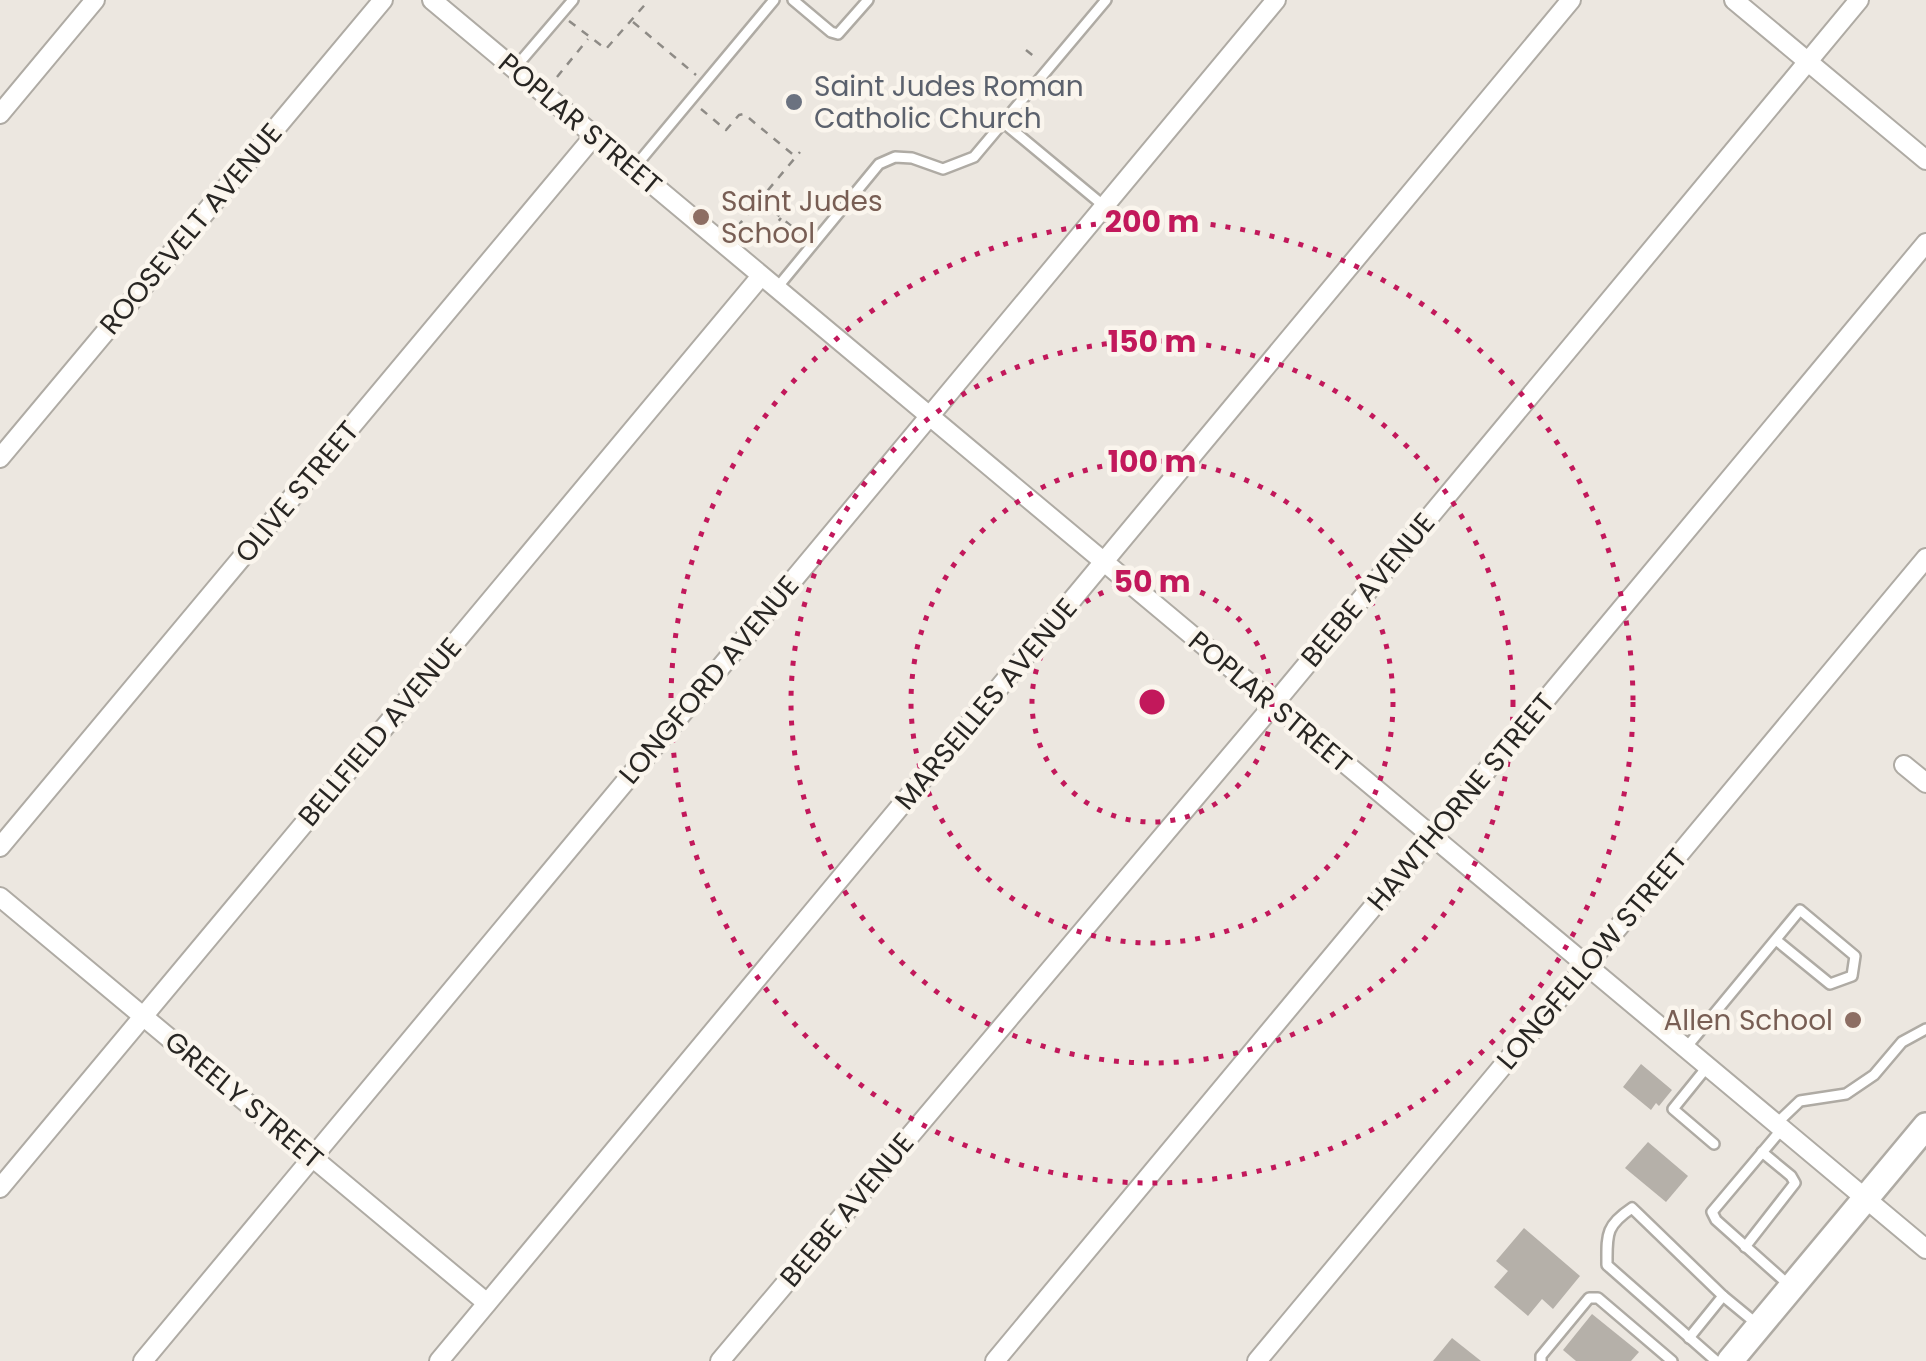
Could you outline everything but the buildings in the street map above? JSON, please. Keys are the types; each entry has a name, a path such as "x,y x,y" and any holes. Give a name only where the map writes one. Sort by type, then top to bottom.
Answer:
{"main road":[{"path":"1730,1361 1926,1126"}],"street":[{"path":"0,114 95,0"},
{"name":"ROOSEVELT AVENUE","path":"0,458 383,0"},
{"name":"POPLAR STREET","path":"432,0 1926,1249"},
{"name":"LONGFORD AVENUE","path":"143,1361 1276,0"},
{"name":"MARSEILLES AVENUE","path":"439,1361 1571,0"},
{"path":"1734,0 1926,160"},
{"name":"BEEBE AVENUE","path":"720,1361 1273,705 1859,0"},
{"name":"OLIVE STREET","path":"0,848 594,136"},
{"name":"HAWTHORNE STREET","path":"996,1361 1926,243"},
{"name":"BELLFIELD AVENUE","path":"0,1188 761,276"},
{"name":"LONGFELLOW STREET","path":"1257,1361 1926,558"},
{"path":"1904,764 1926,783"},
{"name":"GREELY STREET","path":"0,897 487,1304"}],"lane":[{"path":"514,69 574,0"},
{"path":"633,169 774,0"},
{"path":"793,0 838,34 868,0"},
{"path":"776,289 879,164 895,157 912,158 942,169 974,157 1106,0"},
{"path":"1004,123 1104,206"},
{"path":"1686,1049 1800,910 1855,956 1852,976 1830,984 1776,940"},
{"path":"1791,1288 1712,1212 1800,1100 1846,1094 1874,1075 1902,1042 1926,1028"},
{"path":"1708,1067 1673,1109 1714,1144"},
{"path":"1745,1247 1795,1183 1762,1152"},
{"path":"1716,1361 1607,1265 1607,1232 1618,1217 1632,1208 1722,1296 1760,1326"},
{"path":"1689,1338 1722,1296"},
{"path":"1541,1361 1541,1356 1589,1298 1598,1298 1672,1361"}],"path":[{"path":"568,20 606,49 649,0"},
{"path":"632,21 699,77"},
{"path":"557,76 589,38"},
{"path":"1026,50 1045,66"},
{"path":"701,109 726,130 744,114 796,157"},
{"path":"737,228 800,152"},
{"path":"760,200 808,239"},
{"path":"759,246 782,217"}],"place":[{"name":"Saint Judes Roman Catholic Church","path":"794,102"},
{"name":"Saint Judes School","path":"701,217"},
{"name":"Allen School","path":"1853,1020"}]}
